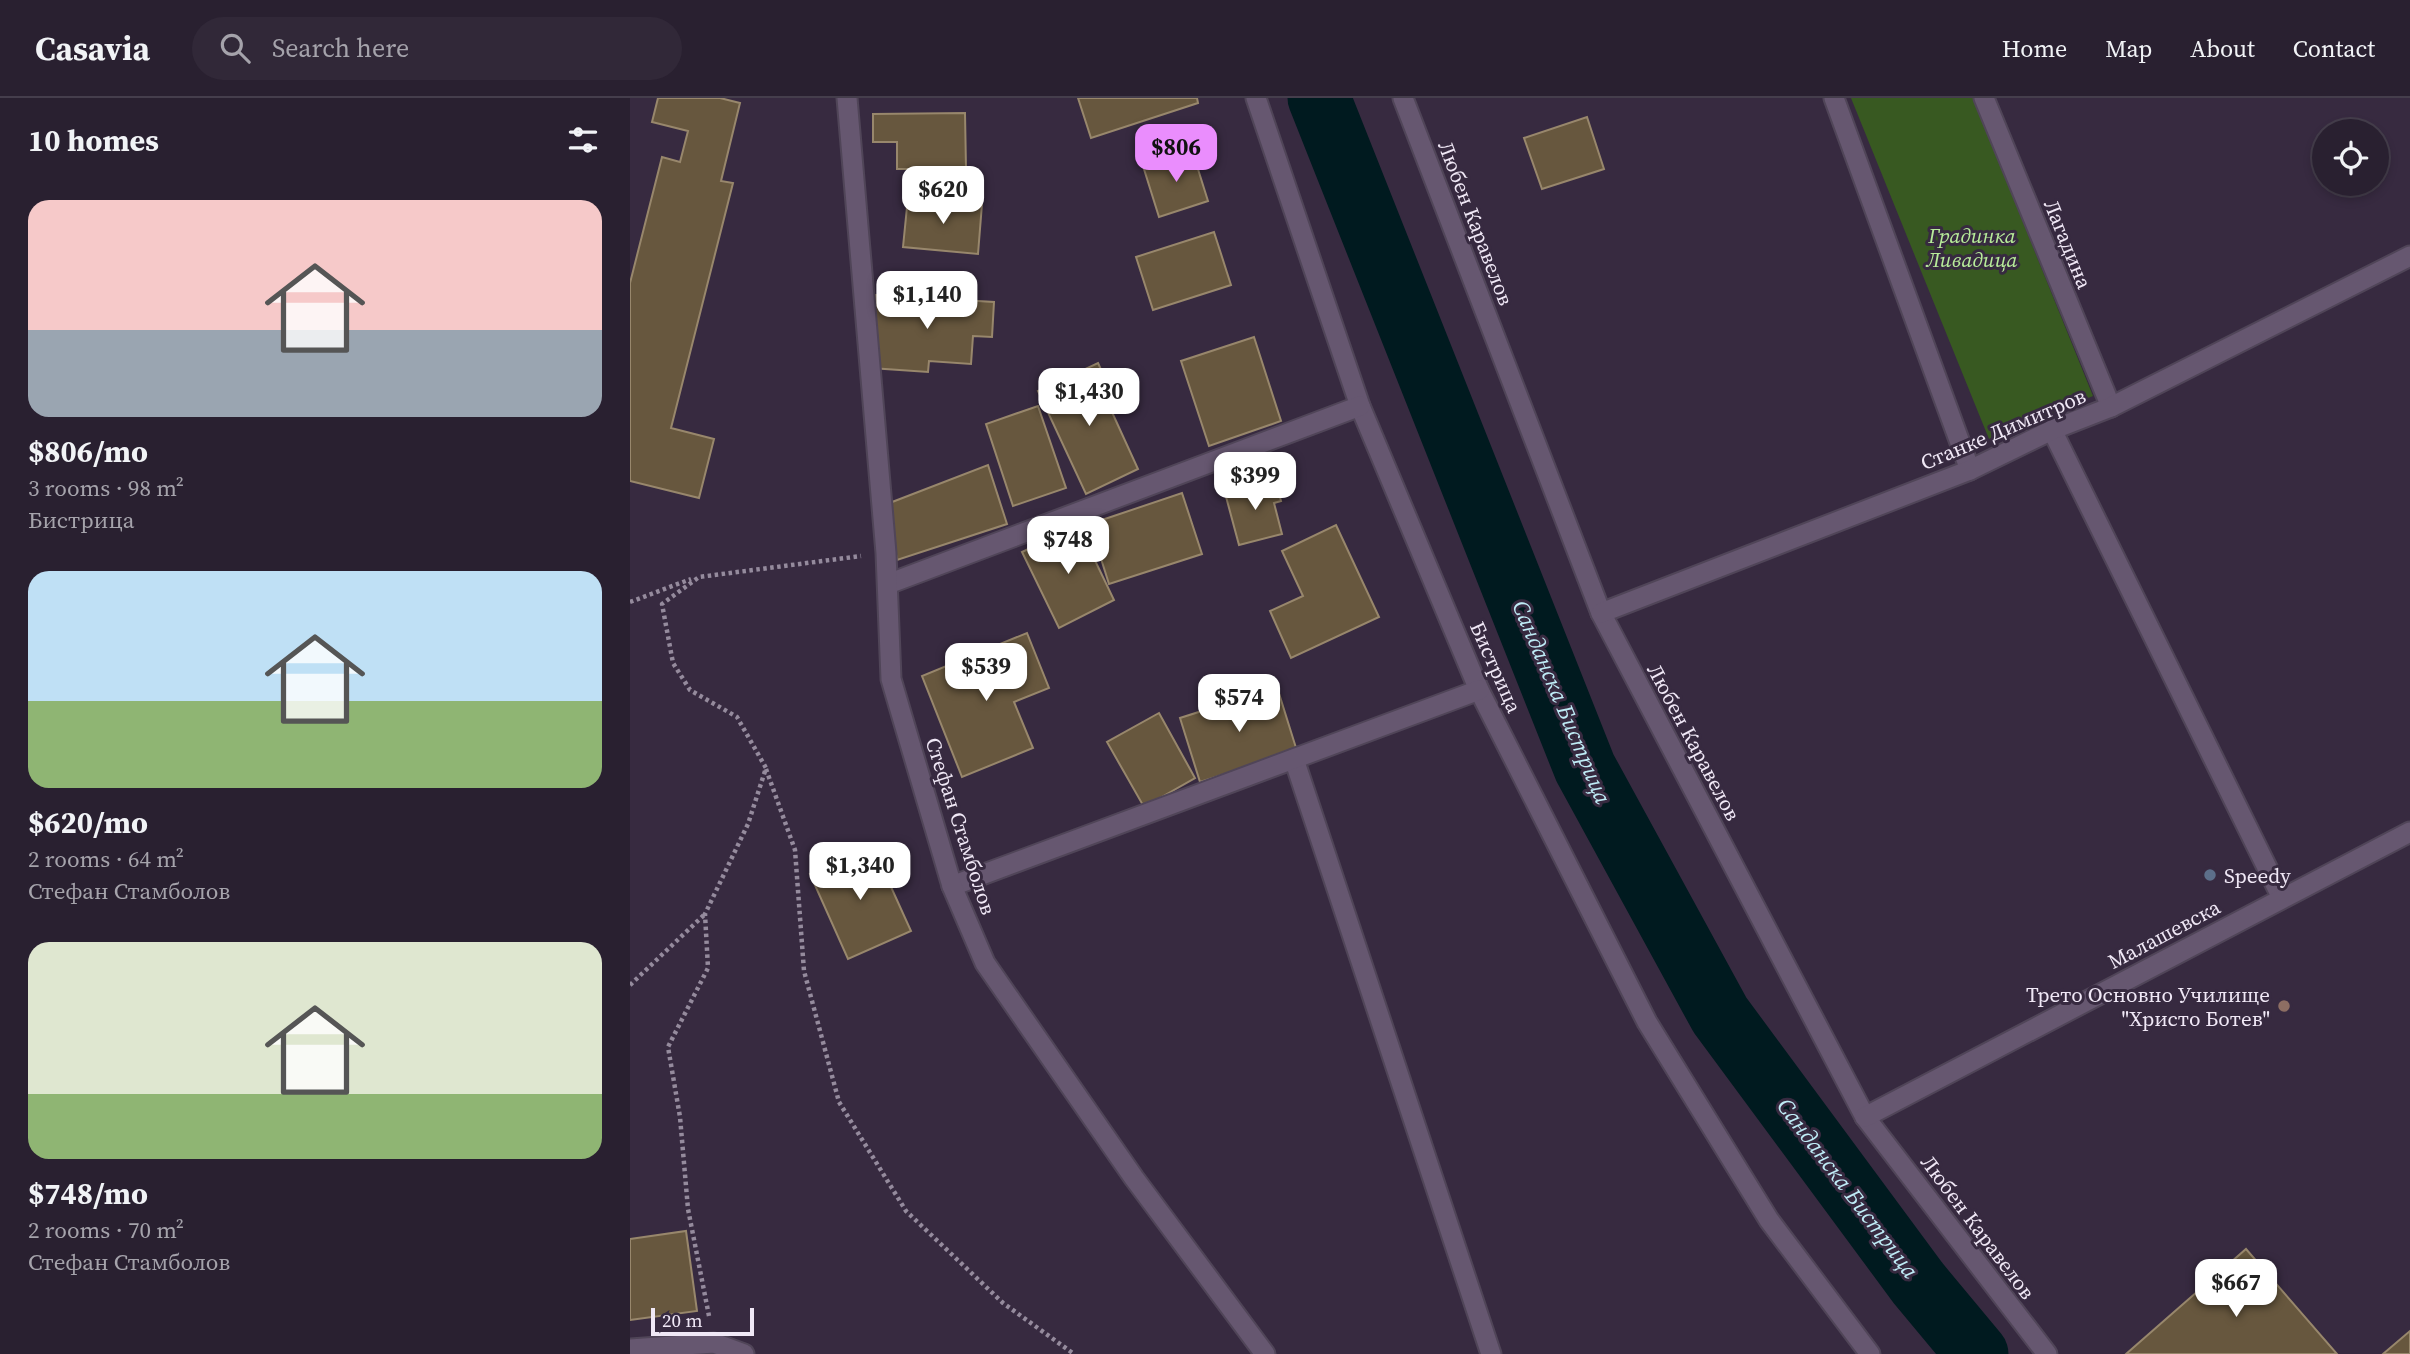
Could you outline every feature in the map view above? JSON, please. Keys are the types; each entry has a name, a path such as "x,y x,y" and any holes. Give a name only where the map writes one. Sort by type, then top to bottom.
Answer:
{"street":[{"name":"Стефан Стамболов","path":"847,98 886,553 891,679 952,886 985,963 1134,1178 1265,1354"},
{"name":"Бистрица","path":"1256,98 1360,406 1479,690 1647,1022 1769,1220 1870,1354"},
{"name":"Любен Каравелов","path":"1403,98 1601,613 1865,1117 2047,1354"},
{"path":"1834,98 1970,470"},
{"name":"Лагадина","path":"1984,98 2111,407"},
{"name":"Станке Димитров","path":"1601,613 1970,470 2052,430 2111,407 2410,256"},
{"path":"888,583 1360,406"},
{"path":"2052,430 2282,898"},
{"path":"952,886 1479,690"},
{"path":"1294,759 1491,1354"},
{"name":"Малашевска","path":"1865,1117 2410,832"},
{"path":"630,1349 714,1343 739,1353"}],"path":[{"path":"630,602 699,577 886,553"},
{"path":"699,577 662,604 673,663 691,690 737,717 766,768 795,850 804,971 839,1102 906,1211 1003,1303 1074,1354"},
{"path":"630,985 705,915 748,824 766,768"},
{"path":"705,915 708,968 668,1047 680,1117 688,1209 714,1343"}],"green space":[{"name":"Градинка Ливадица","path":"1851,98 1973,98 2093,396 1989,439"}],"building":[{"path":"658,98 720,98 740,103 721,181 733,183 671,428 714,439 699,498 630,481 630,283 662,157 680,162 688,131 652,122"},
{"path":"1078,98 1197,98 1198,103 1091,138"},
{"path":"965,113 966,169 897,169 897,142 873,142 873,114"},
{"path":"1587,117 1604,169 1542,189 1524,138"},
{"path":"1192,150 1208,201 1159,217 1143,166"},
{"path":"908,197 982,204 978,254 903,247"},
{"path":"1214,232 1231,285 1153,310 1136,257"},
{"path":"876,295 994,302 992,337 973,336 971,364 929,361 928,372 871,368"},
{"path":"1254,337 1281,421 1209,446 1181,361"},
{"path":"1098,363 1118,407 1111,410 1138,469 1086,494 1038,391"},
{"path":"1038,406 1066,488 1013,506 986,424"},
{"path":"988,465 1007,524 897,560 887,504"},
{"path":"1275,480 1281,501 1274,503 1282,534 1239,545 1225,493"},
{"path":"1182,493 1202,554 1109,584 1090,524"},
{"path":"1078,525 1114,600 1059,628 1022,552"},
{"path":"1336,525 1379,617 1291,658 1270,611 1303,596 1282,551"},
{"path":"1027,633 1049,688 1014,702 1033,748 962,777 922,676"},
{"path":"1277,687 1297,751 1200,782 1180,718"},
{"path":"1159,713 1195,778 1144,807 1107,742"},
{"path":"872,845 911,931 848,959 810,874"},
{"path":"686,1231 697,1311 630,1320 630,1239"},
{"path":"2246,1249 2337,1354 2126,1354"},
{"path":"2410,1331 2410,1354 2383,1354"}],"waterway":[{"name":"Санданска Бистрица","path":"1319,98 1585,768 1720,1015 1918,1283 1977,1354"}],"place":[{"name":"Speedy","path":"2210,875"},
{"name":"Трето Основно Училище \"Христо Ботев\"","path":"2284,1006"}]}
